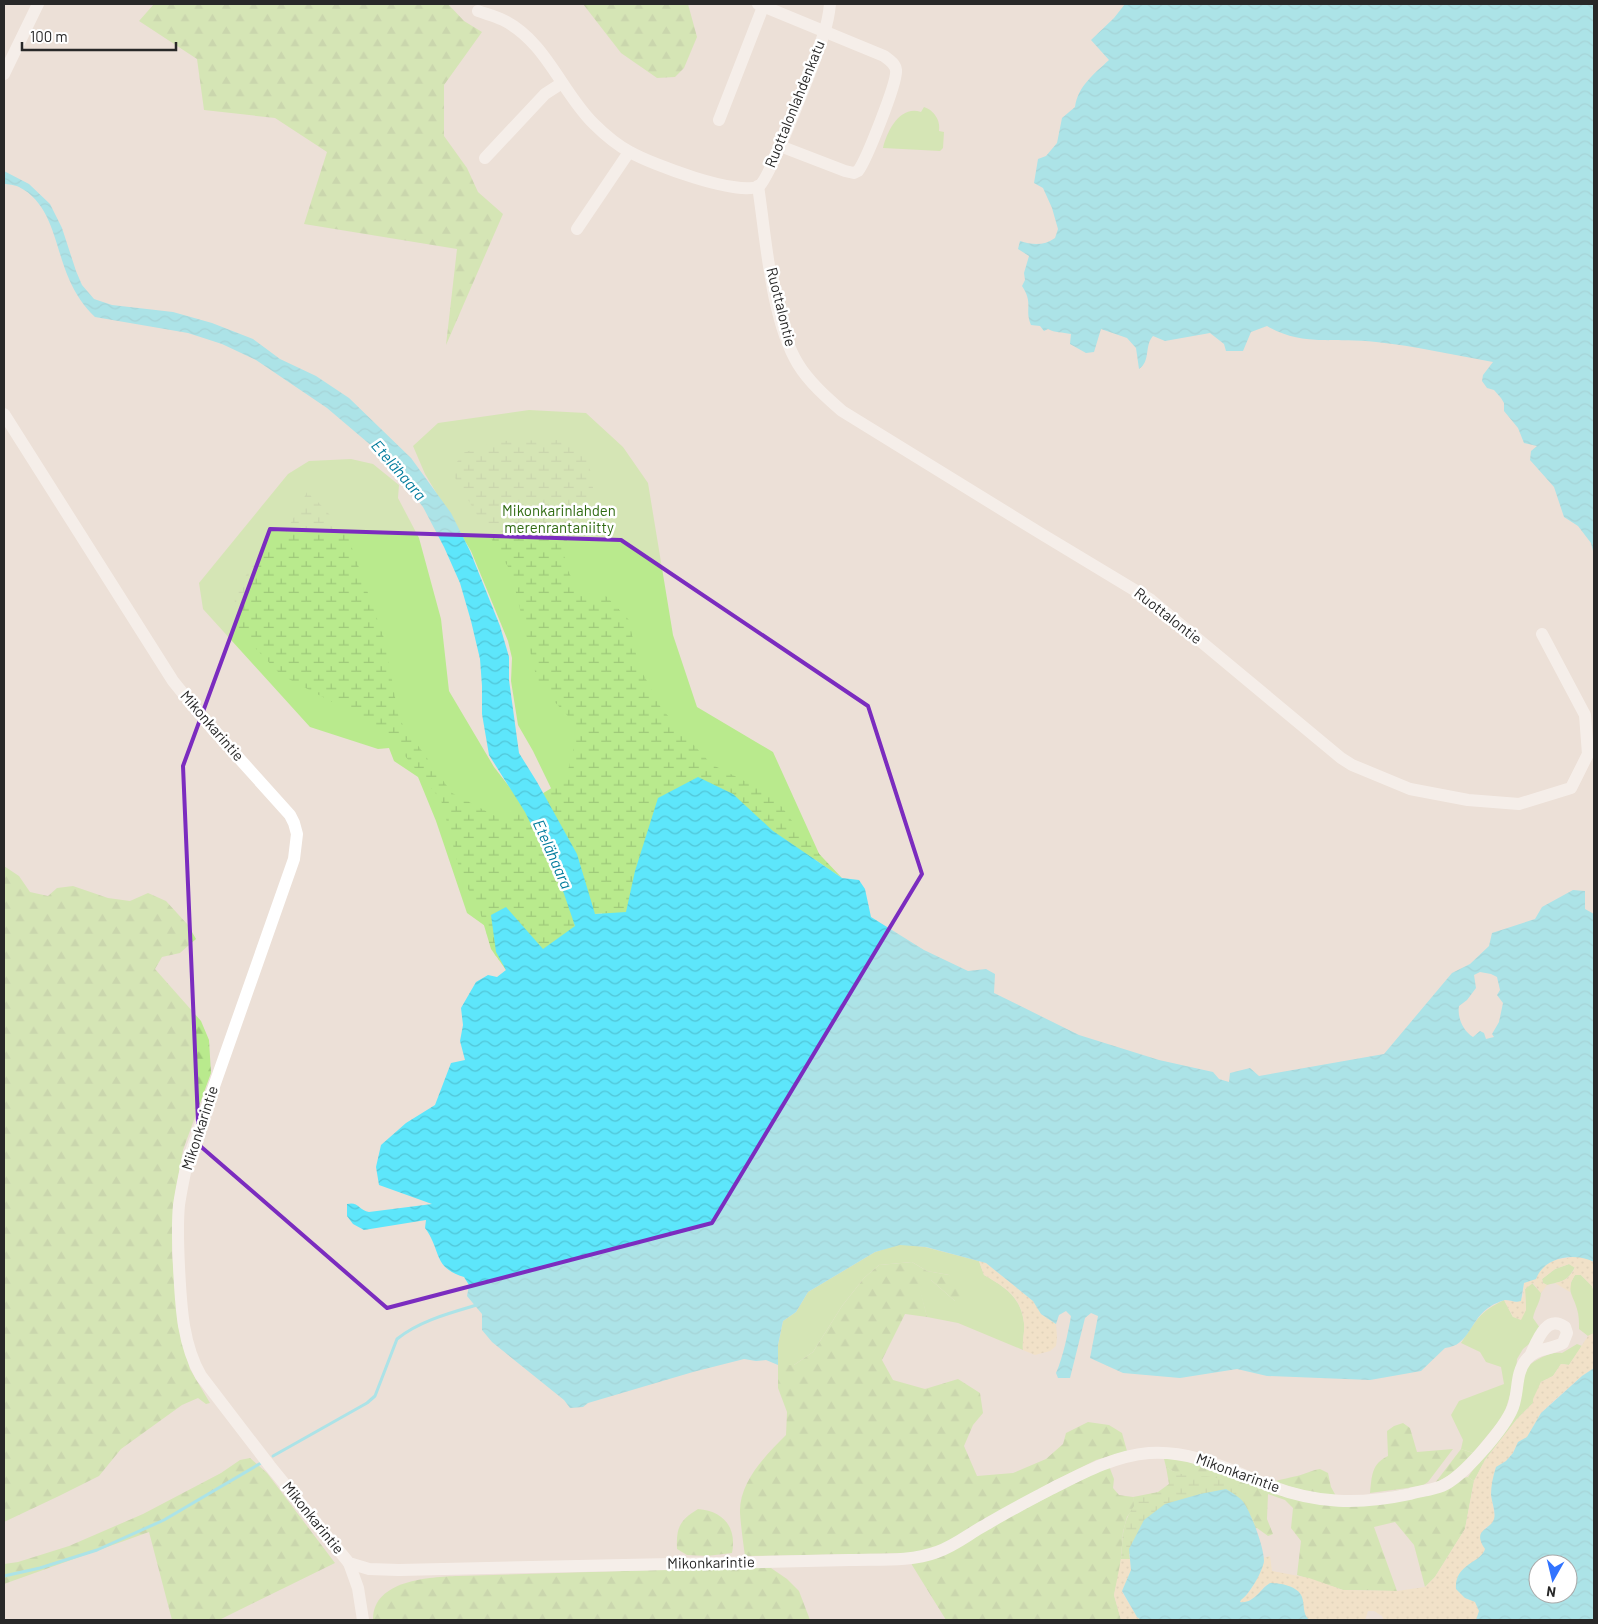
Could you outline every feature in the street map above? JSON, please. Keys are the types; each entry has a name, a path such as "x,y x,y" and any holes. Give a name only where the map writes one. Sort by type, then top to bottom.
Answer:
{"street":[{"path":"4,74 38,4"},
{"name":"Ruottalonlahdenkatu","path":"478,11 503,20 519,30 547,61 593,124 630,152 675,172 725,186 744,188 758,186 765,179 815,61 830,4"},
{"path":"719,120 761,5 884,56 891,61 896,71 893,88 860,168 854,173 780,146"},
{"path":"485,158 545,94 562,83"},
{"path":"577,229 630,152"},
{"name":"Ruottalontie","path":"758,186 774,291 789,348 799,366 828,399 842,411 1151,600 1341,758 1352,765 1410,789 1468,800 1519,804 1571,788 1588,754 1585,714 1542,634"},
{"name":"Mikonkarintie","path":"4,414 173,682 202,717 285,808 296,829 298,842 294,859 187,1163 180,1195 178,1224 181,1297 186,1337 193,1360 201,1376 270,1466 349,1563 369,1569 398,1570 850,1560 919,1556 945,1549 1012,1510 1080,1474 1117,1459 1148,1453 1172,1453 1197,1457 1309,1498 1354,1502 1391,1498 1442,1486 1457,1477 1464,1470 1508,1417 1516,1398 1518,1376 1531,1354"},
{"path":"349,1563 358,1588 363,1620"}],"highlighted area":[{"path":"270,529 621,540 868,706 922,874 712,1223 387,1308 199,1145 183,766"}],"green space":[{"path":"154,4 448,4 464,21 482,32 444,85 444,136 467,168 478,192 503,214 446,345 457,249 304,224 327,152 275,118 204,110 197,59 139,21"},
{"path":"583,4 688,4 697,37 684,68 675,77 657,78 621,53"},
{"path":"924,107 934,113 939,123 939,131 944,132 943,148 940,151 883,148 891,127 901,116 907,112 921,112"},
{"name":"Mikonkarinlahden merenrantaniitty","path":"529,410 586,413 623,447 648,483 673,635 697,707 773,752 821,858 664,885 607,928 579,846 533,751 518,725 511,681 512,658 508,641 471,551 425,474 413,446 438,423"},
{"path":"567,440 588,457 594,494 563,547 566,566 578,592 606,596 629,620 638,664 661,708 711,764 774,796 805,839 842,878 773,831 733,794 658,798 635,871 626,912 594,914 543,950 506,907 506,970 491,949 478,905 462,879 441,800 396,745 357,715 281,675 239,631 234,596 249,570 286,532 307,492 347,534 385,641 399,719 452,793 501,819 558,784 567,774 579,728 538,684 511,572 451,471 463,453 497,441"},
{"path":"351,459 373,464 399,485 398,498 419,538 441,619 449,691 494,767 527,810 580,947 521,976 495,955 488,928 467,913 436,821 418,777 394,761 389,748 378,749 310,727 203,609 199,583 288,474 309,461"},
{"path":"4,866 19,876 30,892 48,896 57,888 73,886 108,898 130,901 148,893 166,901 188,925 196,939 180,953 162,957 155,969 201,1021 209,1040 211,1073 183,1150 174,1201 172,1252 178,1325 190,1369 210,1403 206,1404 198,1398 182,1405 121,1449 99,1476 4,1522"},
{"path":"900,1244 925,1247 979,1261 984,1275 1011,1294 1019,1306 1024,1323 1023,1350 958,1323 927,1317 917,1280 931,1280 955,1301 949,1275 927,1271 912,1262 879,1265 864,1278 842,1306 813,1352 794,1365 778,1365 778,1345 783,1321 796,1312 808,1292 875,1252"},
{"path":"912,1262 927,1271 949,1275 965,1297 955,1301 931,1280 918,1280 927,1317 905,1314 882,1360 893,1380 925,1389 958,1379 980,1393 983,1413 973,1425 964,1446 977,1476 1013,1473 1046,1459 1063,1444 1066,1433 1088,1422 1109,1425 1122,1433 1127,1451 1096,1460 1052,1482 933,1550 911,1553 745,1556 740,1513 744,1491 755,1470 786,1435 787,1412 778,1388 778,1365 794,1365 813,1352 842,1306 864,1278 879,1265"},
{"path":"1569,1264 1575,1267 1570,1276 1561,1282 1547,1285 1543,1283 1542,1279 1555,1269"},
{"path":"1575,1275 1581,1275 1592,1286 1594,1292 1594,1333 1588,1336 1579,1329 1578,1311 1570,1288"},
{"path":"1532,1283 1541,1293 1533,1318 1540,1328 1535,1339 1523,1349 1517,1359 1516,1375 1504,1415 1473,1453 1461,1449 1463,1440 1451,1415 1459,1401 1504,1384 1501,1367 1486,1362 1480,1352 1461,1343 1483,1313 1496,1304 1504,1300 1513,1317 1526,1310 1525,1289"},
{"path":"1577,1344 1582,1346 1569,1365 1561,1364 1553,1376 1541,1382 1533,1403 1517,1419 1485,1460 1474,1481 1468,1477 1480,1460 1527,1367 1544,1356 1562,1353"},
{"path":"1403,1423 1410,1428 1417,1452 1453,1449 1428,1482 1422,1486 1370,1493 1373,1471 1382,1459 1388,1456 1387,1431"},
{"path":"1461,1449 1473,1453 1455,1472 1435,1483"},
{"path":"250,1458 267,1473 335,1563 219,1620 172,1620 149,1532 4,1584 4,1564 18,1562 69,1546 143,1514 221,1473 240,1460"},
{"path":"1164,1459 1179,1459 1327,1504 1468,1477 1474,1481 1465,1529 1435,1577 1425,1587 1414,1545 1395,1522 1374,1527 1397,1591 1343,1590 1297,1575 1301,1541 1291,1528 1293,1508 1285,1500 1268,1494 1267,1519 1273,1534 1268,1536 1257,1528 1243,1502 1223,1479 1179,1474 1166,1467"},
{"path":"1109,1466 1114,1479 1113,1488 1119,1495 1133,1497 1135,1506 1127,1517 1123,1532 1120,1570 1114,1595 1121,1620 946,1620 911,1561 985,1529"},
{"path":"1166,1467 1180,1474 1224,1479 1242,1487 1243,1502 1257,1528 1129,1554 1130,1559 1121,1559 1123,1531 1134,1506 1133,1497 1158,1492 1169,1484"},
{"path":"1320,1469 1328,1473 1331,1487 1336,1496 1324,1496 1273,1482 1314,1470"},
{"path":"698,1509 715,1513 727,1522 732,1536 732,1553 707,1556 687,1555 677,1549 677,1535 680,1525"},
{"path":"771,1568 787,1579 799,1591 810,1620 373,1620 375,1607 382,1596 392,1589 405,1583 433,1578"}],"sand":[{"path":"1584,1257 1594,1262 1594,1292 1592,1286 1581,1275 1575,1275 1571,1282 1570,1292 1555,1283 1565,1280 1571,1274 1575,1268 1569,1264 1555,1269 1542,1279 1543,1283 1547,1285 1541,1293 1533,1283 1525,1289 1526,1310 1521,1320 1513,1317 1504,1300 1517,1302 1523,1297 1524,1283 1538,1274 1542,1267 1555,1260"},
{"path":"979,1261 986,1263 1033,1301 1041,1314 1056,1324 1056,1346 1050,1351 1035,1355 1023,1350 1024,1323 1016,1299 1005,1288 984,1275"},
{"path":"1594,1333 1594,1368 1582,1376 1541,1413 1527,1438 1518,1442 1513,1453 1506,1461 1496,1467 1491,1495 1495,1518 1492,1524 1485,1528 1485,1549 1465,1598 1475,1601 1479,1611 1476,1620 1384,1620 1382,1616 1374,1611 1368,1611 1365,1620 1309,1620 1266,1585 1251,1600 1240,1602 1255,1583 1264,1562 1263,1558 1270,1556 1272,1571 1309,1578 1343,1590 1397,1591 1425,1587 1435,1577 1465,1529 1474,1481 1485,1460 1517,1419 1533,1403 1541,1382 1553,1376 1561,1364 1569,1365 1588,1336"},
{"path":"1121,1559 1130,1559 1131,1570 1122,1592 1137,1617 1141,1620 1121,1620 1114,1595"}],"water":[{"path":"1125,4 1594,4 1594,555 1591,543 1578,526 1564,517 1554,487 1530,460 1531,451 1537,446 1524,443 1518,428 1504,411 1504,403 1501,398 1494,390 1487,388 1482,381 1483,375 1493,362 1391,344 1294,337 1280,333 1267,326 1251,332 1243,351 1226,351 1224,344 1210,333 1165,341 1153,336 1150,340 1145,362 1139,369 1136,348 1127,338 1101,329 1094,352 1086,353 1070,344 1071,334 1048,329 1044,331 1040,326 1031,325 1026,292 1022,286 1025,280 1024,273 1029,256 1018,249 1020,241 1042,244 1055,238 1058,229 1052,208 1043,188 1034,183 1038,159 1046,156 1057,143 1062,118 1075,107 1083,87 1109,60 1091,40 1114,18"},
{"name":"Etelähaara","path":"4,171 29,184 50,204 62,228 82,285 94,299 112,305 173,312 212,323 253,339 280,359 316,376 349,398 411,458 451,513 470,551 500,626 509,657 509,680 519,753 577,854 595,914 626,912 635,871 658,798 698,777 733,794 773,831 842,878 859,880 865,889 871,917 924,950 968,971 986,969 995,974 994,993 1079,1035 1159,1060 1213,1072 1219,1079 1229,1082 1230,1073 1250,1068 1259,1076 1384,1054 1452,973 1470,964 1489,946 1492,933 1535,919 1542,907 1573,890 1585,891 1585,909 1594,914 1594,1262 1578,1257 1560,1258 1553,1261 1540,1272 1536,1279 1524,1283 1521,1301 1505,1300 1491,1306 1478,1317 1460,1342 1445,1348 1421,1371 1370,1380 1267,1376 1237,1369 1180,1378 1123,1373 1090,1358 1098,1316 1091,1313 1085,1318 1070,1378 1058,1378 1056,1373 1071,1316 1066,1311 1059,1315 1056,1324 1041,1314 1033,1301 986,1263 926,1247 900,1245 875,1252 808,1292 796,1312 783,1321 778,1345 778,1365 766,1360 744,1359 588,1403 583,1407 570,1408 564,1400 492,1342 482,1330 482,1314 467,1296 469,1285 464,1277 454,1273 442,1263 425,1228 426,1220 364,1230 353,1224 347,1216 347,1204 351,1203 369,1212 432,1204 379,1185 376,1167 381,1145 406,1123 435,1105 451,1063 465,1060 460,1041 463,1025 461,1008 476,982 488,975 497,977 506,970 496,952 491,915 506,907 543,949 575,926 562,888 525,812 489,755 482,714 480,659 460,583 444,547 423,507 393,466 380,453 327,408 256,360 222,344 188,333 95,317 77,295 71,284 46,215 39,204 19,187 4,184","holes":["1480,972 1497,977 1500,990 1497,995 1503,1003 1499,1022 1492,1034 1494,1037 1486,1039 1484,1033 1480,1031 1473,1037 1466,1031 1462,1023 1459,1015 1459,1006 1467,1000 1476,988 1474,975"]},
{"path":"1594,1368 1594,1620 1476,1620 1479,1611 1475,1602 1465,1598 1456,1589 1459,1574 1483,1554 1485,1549 1480,1537 1494,1519 1495,1513 1491,1492 1496,1467 1506,1461 1513,1453 1518,1442 1527,1437 1541,1413 1582,1376"},
{"path":"1226,1489 1240,1499 1247,1508 1257,1532 1264,1561 1252,1588 1240,1602 1249,1601 1270,1583 1284,1585 1300,1593 1305,1615 1309,1620 1141,1620 1137,1617 1122,1591 1131,1570 1129,1549 1144,1520 1165,1504"}],"waterway":[{"path":"273,1456 367,1403 375,1396 397,1339 425,1322 477,1305"},
{"path":"4,1576 40,1568 97,1550 164,1520 261,1463"}]}
